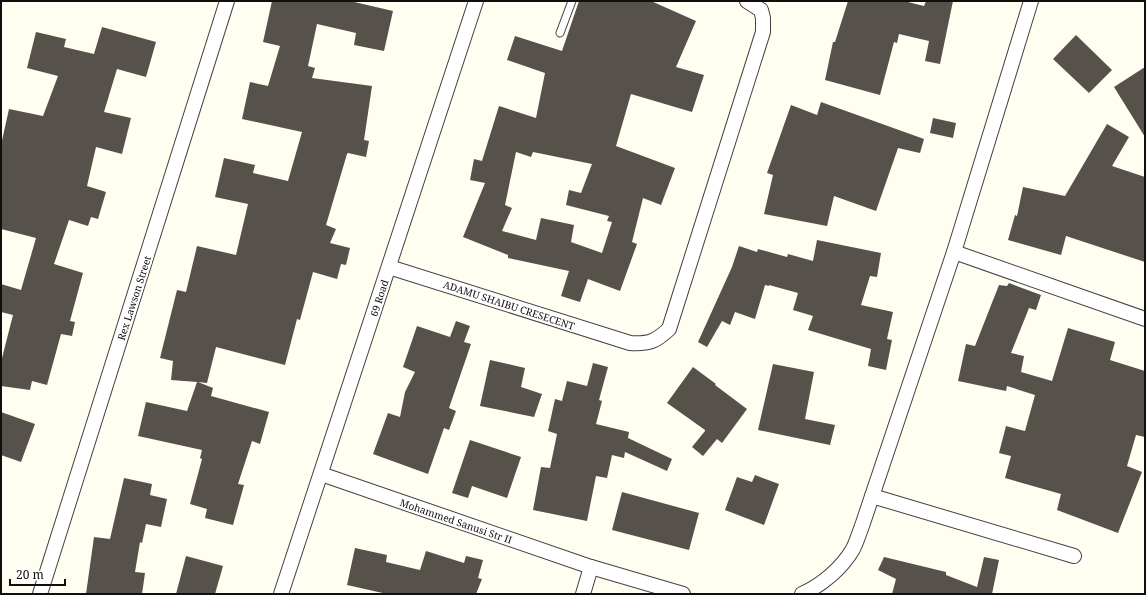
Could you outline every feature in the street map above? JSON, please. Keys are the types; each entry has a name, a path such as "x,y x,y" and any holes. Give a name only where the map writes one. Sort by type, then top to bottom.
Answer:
{"street":[{"name":"Rex Lawson Street","path":"40,594 227,1"},
{"name":"69 Road","path":"282,594 476,1"},
{"name":"ADAMU SHAIBU CRESECENT","path":"389,267 630,343 646,344 658,339 669,329 763,32 763,18 761,10 746,1"},
{"path":"802,594 811,590 842,564 853,548 863,523 954,252 1030,1"},
{"path":"954,252 1145,319"},
{"name":"Mohammed Sanusi Str II","path":"322,474 591,567 683,594"},
{"path":"872,496 1074,556"},
{"path":"583,594 591,567"}],"lane":[{"path":"560,33 572,1"}],"building":[{"path":"272,1 350,1 393,11 384,51 354,45 356,33 317,24 308,66 315,68 312,78 372,86 364,140 369,141 366,157 347,154 326,225 336,229 330,243 350,248 346,265 341,264 337,279 313,272 300,320 297,319 285,365 216,347 207,383 198,382 213,388 211,396 269,412 260,444 252,441 238,484 244,485 233,525 205,518 207,509 190,504 202,459 200,458 202,450 138,436 146,402 187,411 197,382 171,380 173,361 160,358 177,290 186,292 197,246 236,255 248,204 215,197 224,158 255,165 253,173 288,181 302,132 242,119 250,82 268,86 280,46 263,42"},
{"path":"579,1 651,1 696,21 676,67 704,75 692,112 631,94 616,146 675,168 661,205 643,198 632,242 637,244 620,291 588,279 580,302 561,296 569,271 508,258 508,255 463,237 485,183 470,180 474,159 482,161 499,106 536,118 545,73 507,60 515,36 562,51","holes":["516,152 531,157 533,152 592,164 581,193 569,190 566,205 609,216 607,221 612,222 602,253 571,242 574,225 541,218 536,240 502,231 512,208 505,205"]},
{"path":"848,1 904,1 924,6 926,1 953,1 940,64 925,61 929,41 899,34 897,43 894,42 880,95 825,80 833,42 835,42"},
{"path":"102,27 156,42 146,77 117,69 104,112 131,118 122,154 96,147 87,186 106,192 98,219 91,217 88,226 69,220 54,264 83,273 70,321 75,322 72,336 61,334 47,385 32,381 30,390 1,386 1,362 13,315 1,312 1,284 21,290 36,238 1,229 1,145 9,109 43,116 58,76 27,68 36,32 66,39 64,47 94,54"},
{"path":"1076,35 1112,70 1089,93 1053,59"},
{"path":"1145,67 1145,137 1114,87"},
{"path":"821,102 924,139 920,153 898,148 876,211 834,196 827,226 764,214 773,175 767,173 791,105 817,115"},
{"path":"933,118 956,123 953,138 930,133"},
{"path":"1107,124 1129,137 1112,166 1145,177 1145,262 1066,236 1061,255 1008,240 1015,215 1017,216 1023,187 1065,196"},
{"path":"817,240 881,253 877,277 870,276 861,305 893,312 887,339 892,340 886,370 868,366 871,349 808,330 813,316 793,310 798,293 769,285 765,285 755,319 735,312 730,325 722,321 707,347 698,342 732,267 739,246 757,252 758,249 787,257 788,254 813,261"},
{"path":"1009,283 1041,295 1036,310 1029,308 1011,353 1024,356 1021,372 1052,381 1068,328 1115,342 1110,360 1145,371 1145,437 1136,435 1127,466 1142,472 1118,533 1057,510 1061,494 1005,478 1011,456 999,453 1006,426 1025,431 1035,395 1007,386 1006,391 958,381 966,344 975,346 999,285 1007,286"},
{"path":"456,321 470,326 464,342 471,344 449,408 456,411 449,430 444,428 428,474 373,454 388,413 400,417 405,392 415,372 403,367 417,326 450,337"},
{"path":"490,360 525,368 521,387 542,394 534,417 480,406"},
{"path":"593,363 608,367 599,400 602,401 596,424 629,432 628,438 672,459 667,471 625,452 624,458 612,455 607,478 596,476 587,521 533,510 541,467 550,468 557,434 548,431 555,399 562,401 567,381 587,386"},
{"path":"773,364 814,372 805,419 835,425 830,445 758,430"},
{"path":"693,367 747,409 722,443 717,439 703,456 692,447 705,430 667,403"},
{"path":"1,412 35,424 21,462 1,455"},
{"path":"470,440 521,457 507,498 472,486 468,498 452,493"},
{"path":"755,475 779,484 764,525 725,510 737,477 752,482"},
{"path":"124,478 152,484 150,495 167,499 161,527 146,524 142,543 140,542 135,572 145,573 142,594 86,594 94,537 110,539"},
{"path":"622,492 699,513 689,550 612,530"},
{"path":"355,548 387,555 386,562 420,570 426,551 464,563 466,556 483,560 478,578 482,579 476,594 387,594 347,585"},
{"path":"186,556 223,566 215,594 176,594"},
{"path":"884,557 946,572 946,575 977,587 984,557 999,560 992,594 892,594 896,579 878,570"}]}
